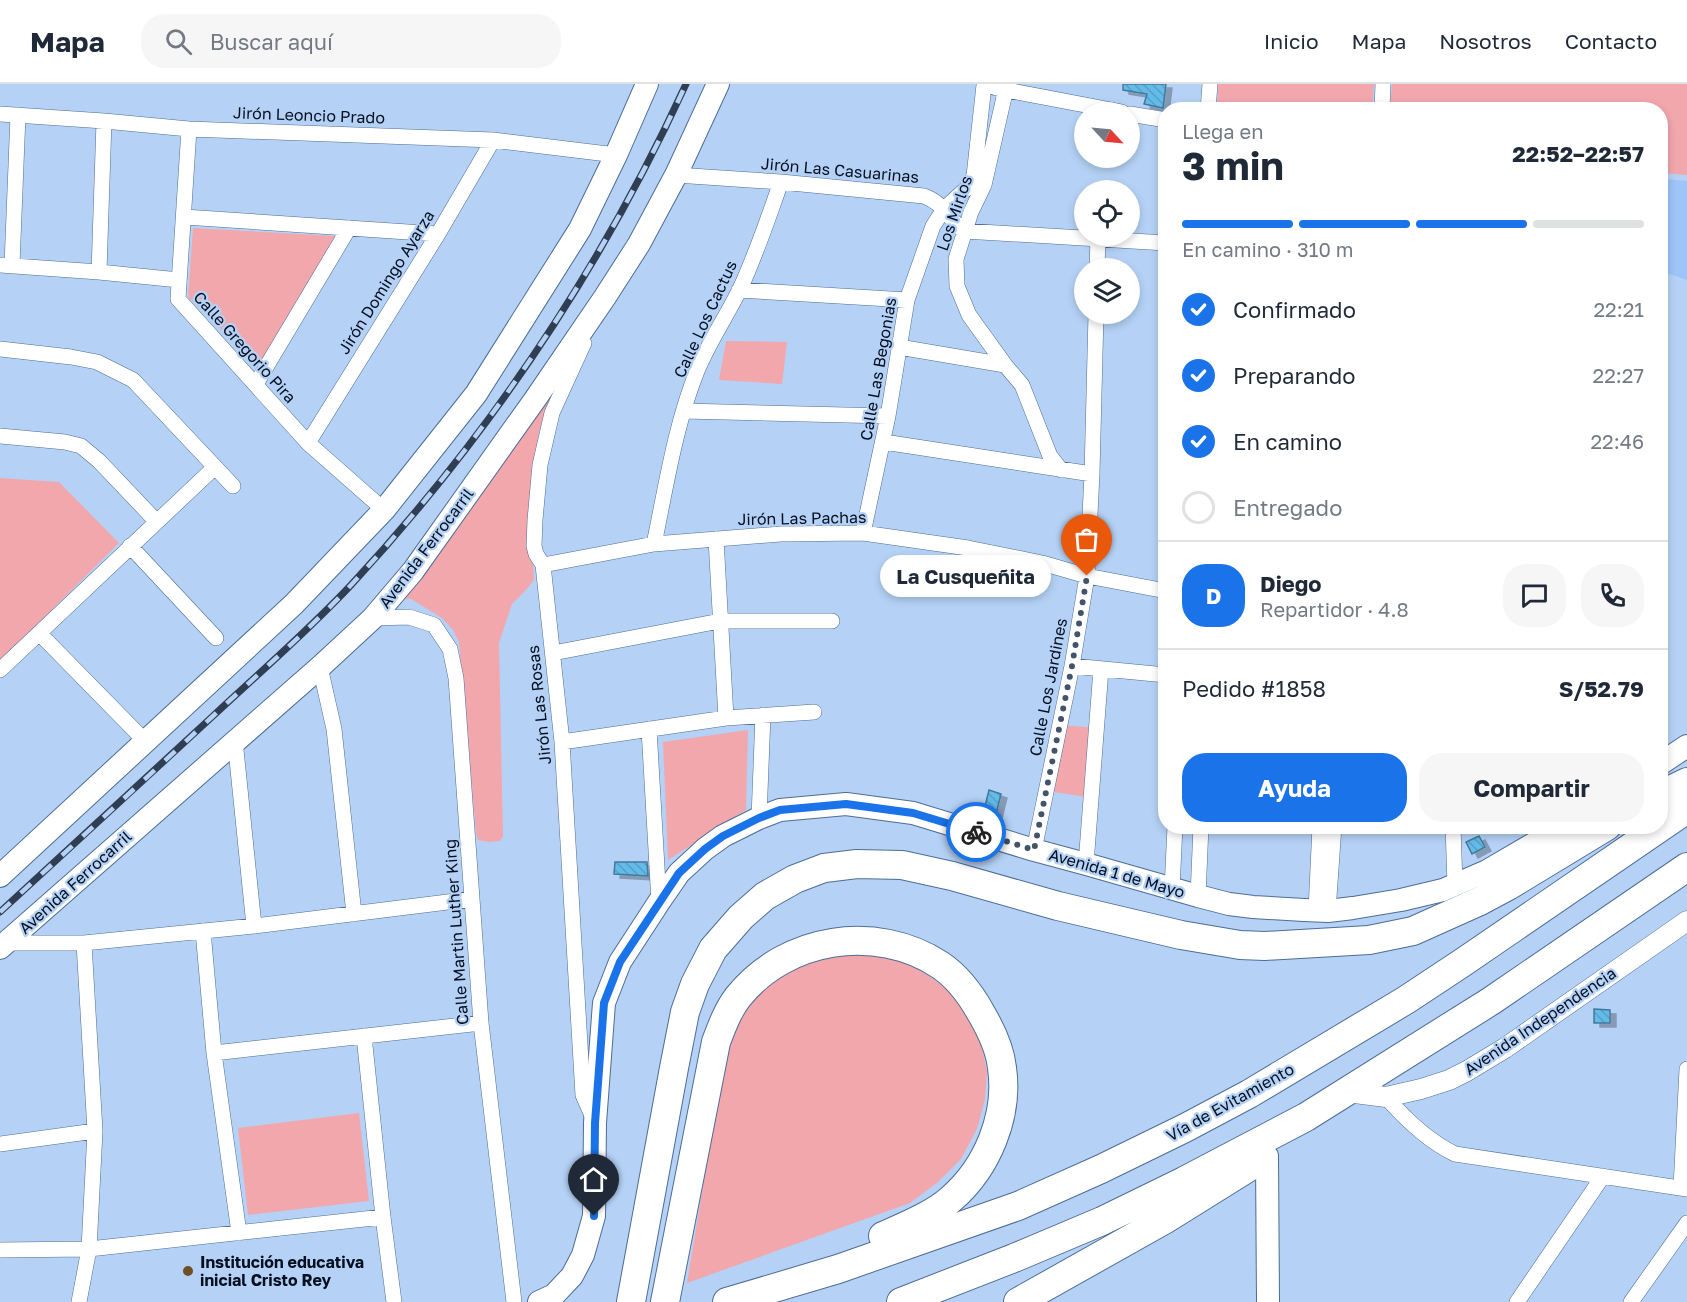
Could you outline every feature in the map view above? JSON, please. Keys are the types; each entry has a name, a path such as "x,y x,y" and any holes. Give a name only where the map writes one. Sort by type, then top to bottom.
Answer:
{"highway":[{"path":"1668,791 1687,782"},
{"name":"Vía de Evitamiento","path":"1668,822 1687,809"},
{"path":"631,1302 685,1012 695,984 713,949 741,917 765,896 795,879 824,868 857,864 902,865 952,876 1058,906 1181,935 1240,945 1265,946 1369,940 1413,930 1480,901 1594,834"},
{"name":"Vía de Evitamiento","path":"727,1302 838,1269 1018,1206 1185,1128 1249,1094 1396,1006 1650,834"},
{"path":"901,1302 1102,1221 1306,1117 1491,1000 1687,867"},
{"path":"665,1302 716,1042 726,1017 738,997 760,976 786,958 807,948 842,941 885,944 911,950 940,965 956,978 973,998 996,1042 1004,1089 993,1140 982,1162 967,1183 950,1201 918,1220 878,1239 838,1269"},
{"path":"1018,1302 1164,1220 1267,1156 1306,1117"}],"main road":[{"path":"0,876 294,604 384,510 476,394 580,229 647,84"},
{"name":"Avenida Ferrocarril","path":"3,946 320,667 373,618 413,571 536,398 639,244 676,175 718,84"},
{"name":"Avenida 1 de Mayo","path":"539,1302 554,1295 572,1276 583,1255 594,1216 595,1123 604,1003 620,962 679,873 723,836 759,818 780,810 846,804 913,813 1198,896 1229,904 1283,910 1322,910 1401,900 1455,885 1487,871 1550,834"},
{"path":"1267,1156 1268,1302"}],"street":[{"path":"983,84 1074,102"},
{"name":"Calle Las Begonias","path":"863,533 884,442 907,300 933,226 944,210 967,188 974,176 983,84"},
{"path":"1209,102 1210,84"},
{"path":"1382,102 1383,84"},
{"name":"Los Mirlos","path":"1006,88 984,185 964,231 956,259 957,286 969,315 1005,366 1022,385 1050,456 1060,470"},
{"name":"Jirón Leoncio Prado","path":"0,114 189,129 493,140 616,155"},
{"path":"18,115 6,265 179,280"},
{"path":"1140,116 1158,119"},
{"path":"99,272 104,121"},
{"name":"Calle Gregorio Pira","path":"189,129 178,299 308,443 384,510"},
{"name":"Jirón Domingo Ayarza","path":"308,443 438,234 493,140"},
{"name":"Jirón Las Casuarinas","path":"676,175 781,182 924,196 936,200 954,223 964,231"},
{"name":"Calle Los Cactus","path":"654,544 675,447 697,371 753,260 781,182"},
{"path":"184,217 438,234"},
{"path":"255,384 348,228"},
{"path":"964,231 1074,237"},
{"path":"1140,241 1158,242"},
{"path":"739,290 907,300"},
{"name":"Jirón Las Rosas","path":"595,1123 583,1095 562,742 543,565 534,546 540,465 552,413 605,297"},
{"name":"Calle Los Jardines","path":"1034,850 1072,666 1087,576 1096,324"},
{"path":"899,347 1005,366"},
{"path":"0,350 97,362 133,380 233,486"},
{"path":"684,411 888,416"},
{"path":"0,436 65,442 81,446 99,461 156,521"},
{"path":"884,442 1092,474"},
{"path":"0,670 215,466"},
{"name":"Jirón Las Pachas","path":"543,565 654,544 781,534 863,533 968,548 1042,563 1087,576 1158,589"},
{"path":"716,538 726,718"},
{"path":"130,546 216,638"},
{"name":"Calle Martin Luther King","path":"373,618 409,617 434,625 450,649 456,678 481,1023 514,1302"},
{"path":"553,653 720,621 832,621"},
{"path":"39,633 145,741"},
{"path":"1072,666 1158,674"},
{"path":"320,667 334,729 354,914"},
{"path":"1086,864 1101,669"},
{"path":"562,742 726,718 814,712"},
{"path":"759,818 763,715"},
{"path":"649,729 659,902"},
{"path":"235,740 254,926"},
{"path":"1172,889 1175,834"},
{"path":"1198,896 1202,834"},
{"path":"1320,834 1322,910"},
{"path":"1322,910 1333,834"},
{"path":"1453,834 1455,885"},
{"path":"3,946 84,943 254,926 472,899"},
{"name":"Avenida Independencia","path":"1347,1092 1386,1097 1449,1080 1467,1071 1505,1048 1687,921"},
{"path":"203,931 214,1053 239,1233"},
{"path":"79,1302 89,1249 95,1131 84,943"},
{"path":"214,1053 481,1023"},
{"path":"364,1036 394,1302"},
{"path":"1386,1097 1409,1122 1441,1147 1455,1154 1684,1188 1687,1070"},
{"path":"0,1144 95,1131"},
{"path":"1517,1302 1603,1176"},
{"path":"0,1250 89,1249 383,1217"},
{"path":"1631,1302 1687,1223"}],"shaded area":[{"path":"1218,84 1374,84 1373,102 1217,102"},
{"path":"1392,84 1687,84 1687,175 1668,174 1668,102 1391,102"},
{"path":"1668,180 1687,181 1687,280 1668,273"},
{"path":"193,228 335,236 261,368 188,297"},
{"path":"726,341 787,342 782,384 719,380"},
{"path":"558,387 539,431 530,510 534,580 512,604 499,643 503,836 500,841 489,842 478,840 476,832 459,642 453,630 442,618 411,599 395,599"},
{"path":"0,478 59,482 119,543 0,661"},
{"path":"1063,725 1094,728 1086,797 1054,792"},
{"path":"748,730 746,810 668,860 663,742"},
{"path":"833,952 885,956 909,964 952,993 976,1029 987,1072 985,1099 977,1129 961,1159 938,1182 910,1203 687,1283 726,1046 745,1009 775,976"},
{"path":"359,1113 369,1201 248,1215 238,1128"}],"building":[{"path":"1123,84 1166,84 1164,102 1158,102 1158,107 1144,104 1147,94 1123,90"},
{"path":"989,790 1001,794 995,818 983,814"},
{"path":"1479,836 1485,847 1472,854 1466,842"},
{"path":"615,862 647,862 648,876 614,874"},
{"path":"1594,1009 1610,1010 1610,1023 1594,1023"}],"railway":[{"path":"0,912 301,635 351,585 401,528 495,410 538,348 617,219 686,84"}],"way so far":[{"path":"976,832 1034,850 1072,666 1087,576"}],"place":[{"name":"La Cusqueñita","path":"1087,576"},
{"name":"Institución educativa inicial Cristo Rey","path":"188,1271"}],"route":[{"path":"594,1216 595,1123 604,1003 620,962 679,873 723,836 780,810 846,804 913,813 976,832"}]}
